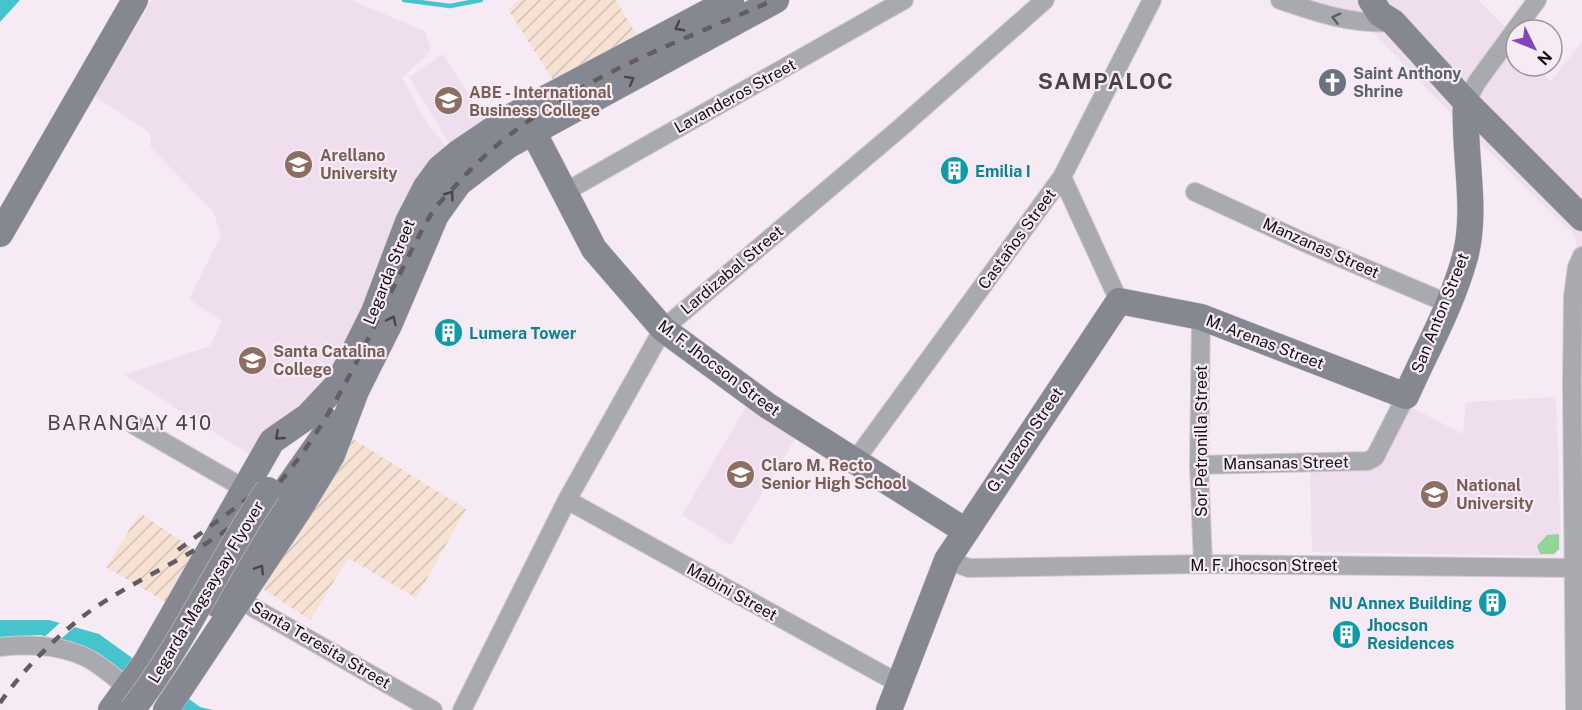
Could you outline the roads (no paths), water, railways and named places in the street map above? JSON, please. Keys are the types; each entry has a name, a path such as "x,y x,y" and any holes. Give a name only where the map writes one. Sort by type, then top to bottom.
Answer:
{"street":[{"path":"0,234 135,0"},
{"name":"Legarda Street","path":"528,121 731,0"},
{"name":"Legarda Street","path":"163,705 240,600 332,455 347,387 400,240 426,187 458,153 776,0"},
{"name":"Lavanderos Street","path":"565,192 904,0"},
{"name":"Lardizabal Street","path":"462,710 567,500 663,329 899,129 1045,0"},
{"name":"Castaños Street","path":"854,462 1062,177 1152,0"},
{"path":"1280,0 1336,19 1364,24 1391,11"},
{"path":"1371,0 1380,14 1391,11"},
{"path":"1466,102 1477,82 1537,0"},
{"path":"1391,11 1466,102 1582,218"},
{"name":"San Anton Street","path":"1372,459 1406,396 1466,256 1471,195 1466,146 1466,102"},
{"name":"M. F. Jhocson Street","path":"528,121 594,249 663,329 768,406 854,462 914,496 964,530"},
{"path":"1062,177 1119,301"},
{"name":"Manzanas Street","path":"1195,192 1308,244 1447,303"},
{"path":"1575,710 1579,568 1577,386 1573,296 1577,267 1582,256"},
{"name":"M. Arenas Street","path":"1119,301 1201,317 1406,396"},
{"name":"G. Tuazon Street","path":"889,710 947,560 964,530 1119,301"},
{"name":"Sor Petronilla Street","path":"1201,317 1199,465 1203,564"},
{"name":"Legarda-Magsaysay Flyover","path":"129,691 188,628 239,532 265,493 347,387"},
{"path":"129,691 207,552 265,493 134,425"},
{"name":"Mansanas Street","path":"1199,465 1372,459"},
{"name":"Legarda-Magsaysay Flyover","path":"163,705 254,540 265,493"},
{"name":"Mabini Street","path":"567,500 898,683"},
{"name":"M. F. Jhocson Street","path":"947,560 969,568 1203,564 1579,568"},
{"name":"Santa Teresita Street","path":"240,600 433,710"},
{"path":"0,647 26,645 73,653 88,658 129,691 163,705"}],"water":[{"path":"0,0 20,0 0,22"},
{"path":"0,620 49,620 99,634 200,707 213,710 174,710 102,656 74,646 41,635 0,637"}],"waterway":[{"path":"404,0 450,6 481,0"}],"railway":[{"path":"0,703 38,657 82,617 105,601 205,544 251,511 271,492 308,445 339,394 433,211 491,150 527,122 565,97 606,75 774,0"},
{"path":"178,550 265,486"}],"place":[{"name":"Saint Anthony Shrine","path":"1332,82"},
{"name":"ABE - International Business College","path":"448,101"},
{"name":"Arellano University","path":"299,164"},
{"name":"Emilia I","path":"954,171"},
{"name":"Lumera Tower","path":"448,333"},
{"name":"Santa Catalina College","path":"252,360"},
{"name":"Claro M. Recto Senior High School","path":"740,474"},
{"name":"National University","path":"1435,494"},
{"name":"NU Annex Building","path":"1493,603"},
{"name":"Jhocson Residences","path":"1346,634"}],"district":[{"name":"SAMPALOC","path":"1106,81"},
{"name":"BARANGAY 410","path":"130,423"}]}
